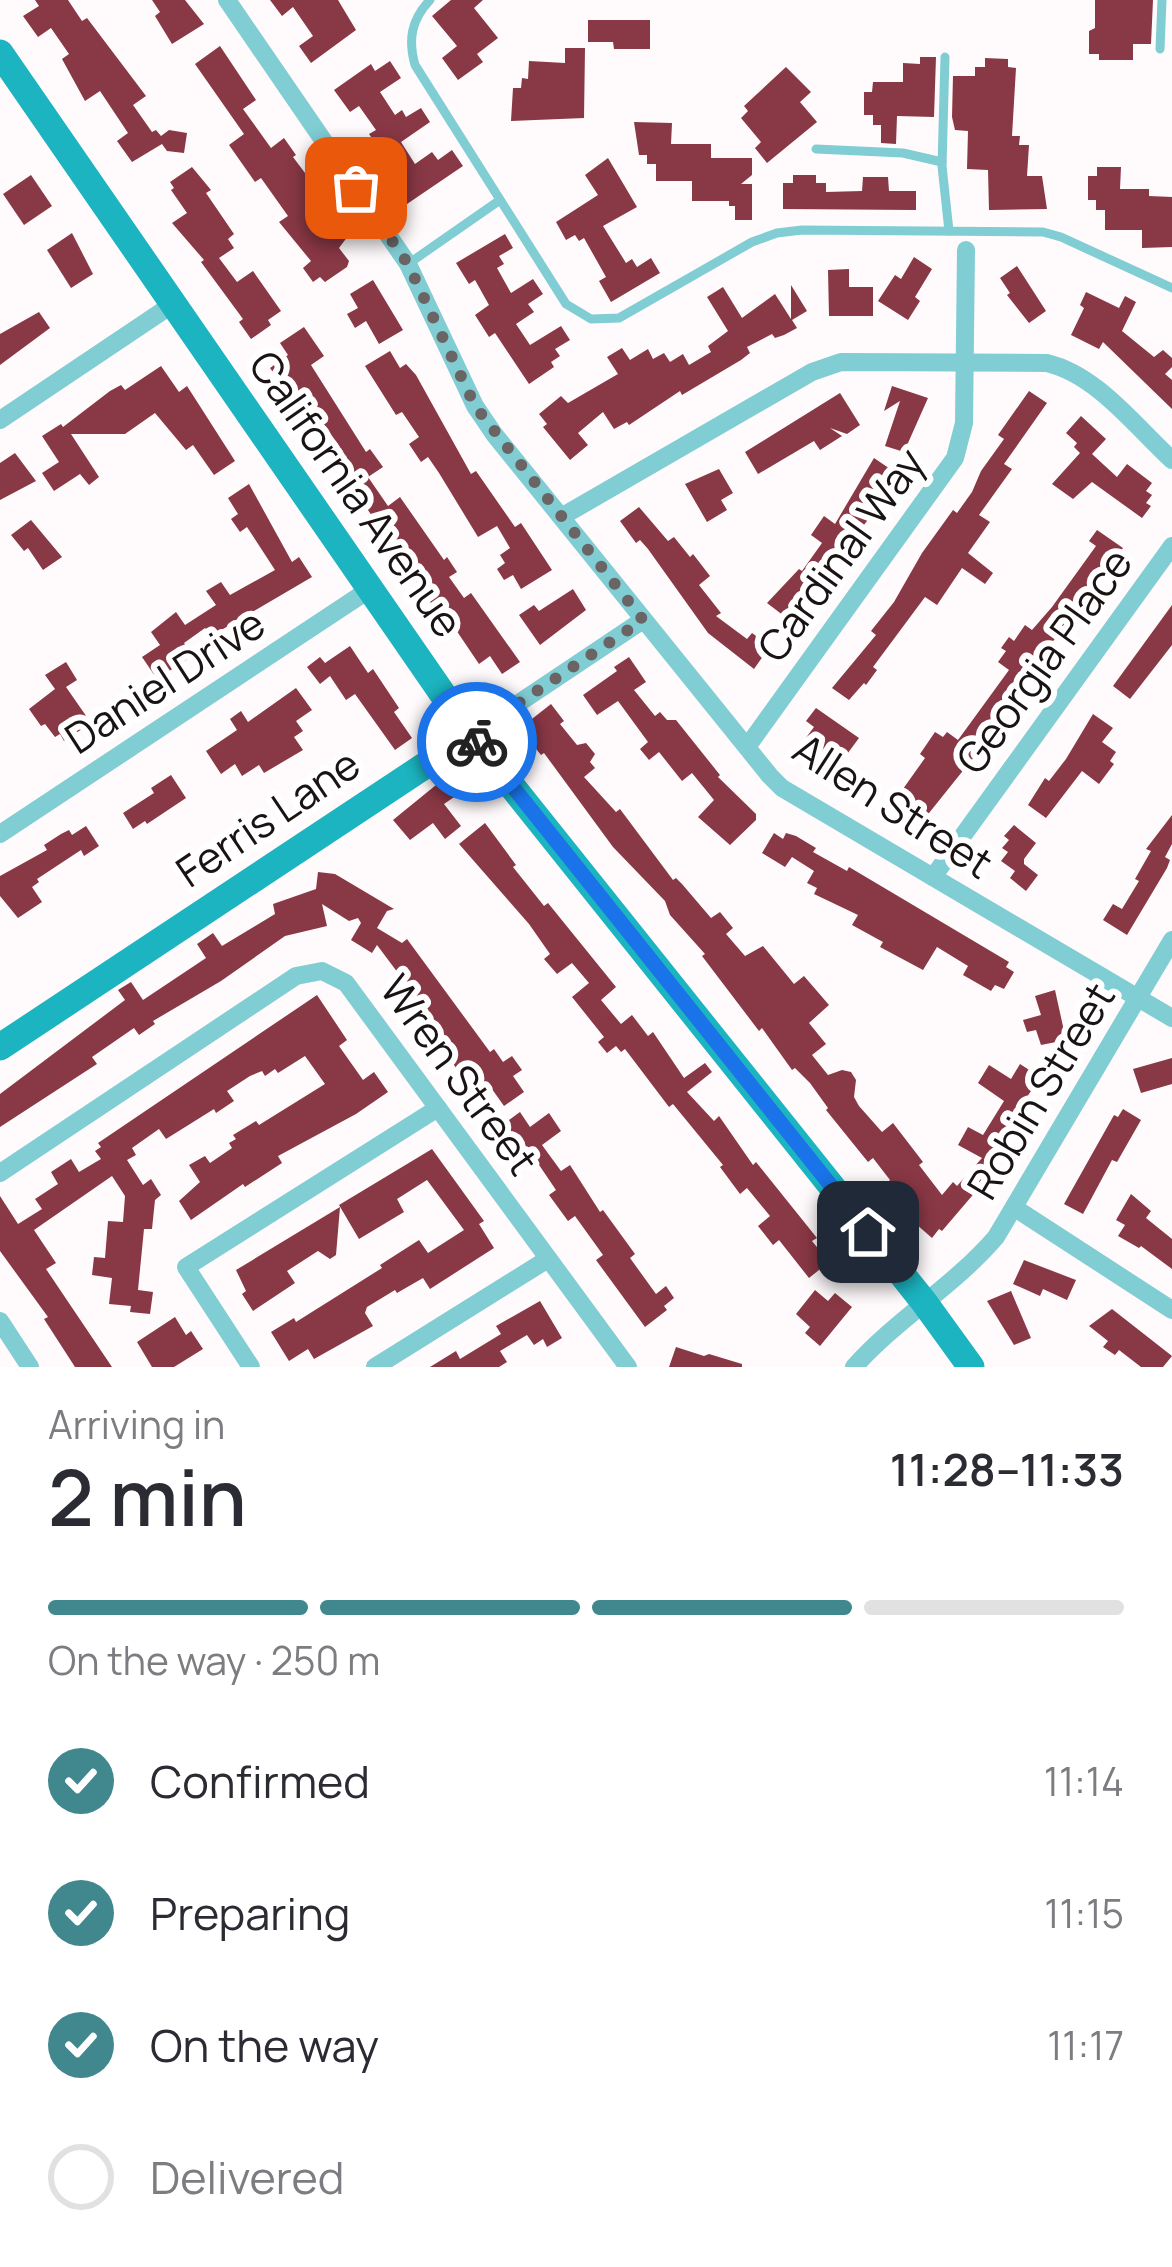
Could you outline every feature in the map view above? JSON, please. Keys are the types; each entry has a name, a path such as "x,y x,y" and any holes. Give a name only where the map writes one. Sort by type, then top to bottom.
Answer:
{"street":[{"name":"Allen Street","path":"226,0 408,264 475,406 782,788 1172,1018"},
{"name":"California Avenue","path":"0,53 471,735 971,1367"},
{"name":"Cardinal Way","path":"747,747 955,458 964,423 966,250"},
{"path":"0,420 173,304"},
{"path":"561,517 823,366 842,362 1047,363 1064,367 1091,384 1172,460"},
{"name":"Georgia Place","path":"933,877 1172,546"},
{"name":"Daniel Drive","path":"0,833 370,589"},
{"name":"Ferris Lane","path":"0,1048 643,620"},
{"name":"Robin Street","path":"854,1367 976,1261 1015,1208 1172,940"},
{"name":"Wren Street","path":"0,1173 296,976 322,970 346,982 628,1367"},
{"path":"251,1367 186,1267 438,1108"},
{"path":"1015,1208 1172,1310"},
{"path":"375,1367 548,1259"},
{"path":"0,1321 30,1367"}],"lane":[{"path":"430,0 416,17 411,34 415,65 566,304 578,314 604,321 619,318 752,242 802,230 1043,232 1172,288"},
{"path":"1160,49 1162,0"},
{"path":"945,57 942,162 949,231"},
{"path":"816,148 903,153 942,162"},
{"path":"408,264 500,200"}],"building":[{"path":"35,0 68,0 82,21 87,18 146,96 133,105 152,132 161,136 169,130 187,133 184,153 167,151 162,144 132,162 117,141 128,133 100,91 85,101 62,59 69,54 51,28 38,37 23,16 39,6"},
{"path":"152,0 185,0 204,24 172,44 155,16 160,12"},
{"path":"270,0 338,0 356,30 311,63 299,46 313,36 293,7 282,16"},
{"path":"451,0 483,0 474,8 498,38 477,54 483,62 458,80 442,58 457,46 432,16"},
{"path":"1095,0 1153,0 1151,44 1133,44 1133,60 1099,60 1099,54 1089,54"},
{"path":"588,20 650,20 650,49 614,49 613,42 588,42"},
{"path":"220,46 256,100 243,109 271,148 284,138 329,205 322,210 351,232 339,248 349,261 347,267 325,282 320,277 313,282 303,268 311,261 279,222 288,216 261,178 255,182 229,145 244,134 195,64"},
{"path":"565,48 585,48 584,118 511,121 513,88 521,88 522,78 528,79 529,61 565,63"},
{"path":"920,57 936,57 934,117 897,116 896,144 881,143 881,125 873,125 873,115 864,115 864,92 872,92 873,82 903,82 903,63 920,64"},
{"path":"985,58 1008,59 1008,67 1016,68 1012,136 1020,136 1019,145 1029,145 1027,176 1042,176 1047,209 989,210 988,170 967,169 968,131 955,130 952,117 953,76 975,76 975,67 985,67"},
{"path":"390,61 401,78 380,92 395,115 402,110 406,117 421,108 430,122 401,142 415,164 432,152 438,160 452,150 463,166 407,204 396,179 404,174 388,150 383,154 369,134 376,130 359,106 350,112 334,90 371,64 375,71"},
{"path":"786,67 811,92 800,102 817,122 767,163 755,148 761,142 741,118 748,111 744,106"},
{"path":"634,122 672,123 671,144 711,144 711,158 752,158 752,175 741,184 752,184 752,220 735,220 735,206 729,206 729,201 692,201 692,181 656,181 656,164 647,164 647,155 639,155"},
{"path":"608,158 637,207 603,226 626,263 632,259 637,267 651,258 660,273 611,302 599,281 606,277 584,238 579,241 575,235 566,240 556,222 598,195 585,175"},
{"path":"192,167 211,190 206,193 234,234 228,239 234,248 219,258 237,282 253,271 281,311 251,339 239,322 243,319 201,262 204,260 172,223 187,213 170,182"},
{"path":"1097,167 1121,167 1120,189 1149,189 1149,196 1172,197 1172,247 1142,248 1142,230 1105,230 1105,210 1096,210 1096,200 1088,200 1088,176 1097,176"},
{"path":"31,175 52,206 24,225 3,194"},
{"path":"793,175 816,175 816,183 826,183 826,192 862,191 863,177 888,177 889,191 916,191 916,210 783,209 783,183 793,183"},
{"path":"72,233 93,274 71,288 47,250"},
{"path":"505,234 513,248 499,256 504,264 497,268 511,293 533,279 543,294 528,304 534,312 516,324 530,345 561,326 570,340 555,349 560,356 551,362 554,367 529,384 495,333 489,337 475,315 489,305 475,280 469,284 456,263"},
{"path":"914,257 932,269 908,320 878,301 895,275 901,279"},
{"path":"1017,266 1046,311 1029,323 1000,278"},
{"path":"849,269 849,287 873,287 873,316 829,316 828,270"},
{"path":"373,280 403,330 379,344 366,321 355,328 347,314 358,308 350,294"},
{"path":"791,285 807,311 792,320 797,328 747,347 750,353 741,360 682,395 680,391 629,425 614,429 603,412 578,433 588,445 570,460 543,427 547,424 539,414 561,396 568,403 618,374 607,357 622,348 630,360 648,349 653,359 664,353 670,362 683,354 689,365 711,352 708,346 728,331 707,297 723,287 742,318 775,294 791,319"},
{"path":"1086,292 1119,308 1125,296 1136,302 1122,331 1154,357 1163,350 1172,358 1172,367 1165,374 1172,380 1172,409 1103,342 1099,349 1071,335"},
{"path":"39,312 50,328 0,365 0,334"},
{"path":"304,327 324,356 311,365 366,452 370,449 383,467 368,477 388,506 400,497 457,572 449,577 464,598 471,593 520,662 502,674 490,656 479,664 452,624 447,627 347,479 334,451 340,447 318,416 311,411 304,416 270,368 288,355 280,343"},
{"path":"390,351 400,368 406,364 416,375 471,474 476,471 515,527 521,523 552,570 521,589 513,575 504,580 497,569 505,563 500,555 510,548 497,526 478,537 428,457 421,462 409,444 419,437 402,412 396,415 365,366"},
{"path":"161,366 179,392 187,386 235,461 214,475 193,445 186,450 155,413 125,434 71,434 99,477 89,485 80,474 54,491 42,473 59,462 42,436 63,427 110,391 121,385 125,390"},
{"path":"892,386 928,398 904,452 885,446 900,401 884,411"},
{"path":"1029,391 1047,403 1004,464 1012,469 979,515 990,522 968,553 993,573 985,584 962,568 937,605 925,597 873,667 877,670 866,685 849,700 832,688 876,635 871,631 922,553 972,492 1004,439 998,435"},
{"path":"840,393 860,425 847,434 830,428 842,436 820,450 814,441 758,474 745,452"},
{"path":"1081,416 1106,439 1092,454 1117,477 1127,464 1152,483 1146,491 1152,495 1146,503 1151,506 1142,518 1092,482 1073,499 1052,484 1080,453 1066,433"},
{"path":"15,453 36,481 0,500 0,463"},
{"path":"874,458 899,475 895,484 794,611 790,608 784,616 767,603 802,571 822,543 811,535 824,516 835,524"},
{"path":"719,469 733,493 721,500 727,510 707,522 685,484"},
{"path":"249,484 292,562 299,557 312,577 211,636 205,628 184,643 192,656 157,679 142,657 160,645 151,632 176,612 185,625 216,605 206,591 221,582 230,595 275,570 247,527 240,532 231,519 238,514 228,498"},
{"path":"639,507 668,541 674,537 710,576 699,585 721,613 716,616 747,639 752,633 770,646 754,669 708,633 648,549 640,540 636,543 620,521"},
{"path":"31,520 62,557 43,570 28,548 24,551 11,535"},
{"path":"1097,530 1123,548 1002,714 1006,717 921,823 893,803 925,758 920,754 935,732 943,737 947,732 958,740 1009,670 998,662 1006,651 1001,648 1009,637 1014,641 1025,625 1032,630 1052,607 1096,546 1089,541"},
{"path":"573,589 586,610 540,645 519,615 534,605 539,611"},
{"path":"1172,605 1172,645 1130,699 1113,686"},
{"path":"350,646 368,673 373,669 412,738 395,750 355,694 346,700 330,676 320,684 307,667 320,657 325,663"},
{"path":"629,657 646,682 634,690 655,716 660,712 667,720 676,720 718,777 756,814 756,820 730,845 698,817 714,800 692,773 682,781 659,752 649,760 640,749 648,742 618,701 597,715 583,695"},
{"path":"66,662 77,680 66,687 91,723 64,741 45,724 41,726 29,709 55,689 45,675"},
{"path":"296,688 312,710 296,721 303,731 294,737 303,750 264,773 259,765 242,776 235,764 221,774 206,751 237,730 230,719 241,711 248,722"},
{"path":"551,704 577,745 586,743 595,754 590,762 595,768 584,777 616,812 620,809 673,880 711,918 720,912 733,928 726,934 745,956 763,946 794,984 804,976 829,1005 809,1023 826,1044 812,1055 828,1075 851,1072 859,1106 882,1132 893,1123 942,1195 982,1158 958,1145 968,1127 983,1135 1004,1101 978,1083 989,1065 1011,1079 1020,1064 1040,1077 1005,1131 983,1183 942,1231 932,1238 916,1224 873,1158 868,1162 810,1083 792,1070 762,1028 759,1031 702,956 705,954 670,915 665,901 613,847 544,753 529,740 532,737 523,726"},
{"path":"816,708 859,738 839,765 805,739 814,727 806,721"},
{"path":"1093,714 1113,728 1102,742 1116,752 1110,761 1114,764 1099,784 1082,771 1046,818 1028,805 1045,778 1049,781 1066,759"},
{"path":"171,775 186,798 133,829 123,813"},
{"path":"447,776 460,793 444,804 461,826 445,839 433,823 410,840 393,820"},
{"path":"1172,815 1167,868 1127,935 1103,920 1113,904 1122,909 1151,851 1146,849"},
{"path":"485,823 544,906 548,903 616,987 601,1000 621,1024 632,1015 648,1036 653,1032 684,1078 705,1063 712,1072 687,1092 714,1121 719,1116 753,1165 756,1162 817,1238 812,1241 829,1262 809,1278 779,1240 773,1245 758,1226 770,1216 747,1188 740,1194 723,1165 673,1104 669,1107 625,1049 621,1052 616,1046 607,1053 598,1042 604,1037 572,997 589,983 572,963 557,974 544,959 550,954 529,924 459,844"},
{"path":"1014,825 1036,843 1024,864 1038,875 1026,891 1010,878 1015,871 1001,861 1008,852 1002,848 1009,840 1004,836"},
{"path":"86,826 99,846 84,856 81,850 37,879 32,887 42,902 18,918 0,896 0,876 47,850 44,845 61,834 69,830 72,835"},
{"path":"774,833 783,839 786,833 796,836 816,848 813,852 847,871 849,867 1009,962 1006,967 1014,972 1004,989 995,985 991,991 963,975 968,966 937,947 923,970 880,947 883,942 852,925 858,915 814,894 817,888 807,883 814,871 792,857 785,867 762,853"},
{"path":"318,872 335,874 394,909 387,911 377,928 402,943 407,939 490,1052 494,1049 503,1062 512,1056 522,1070 513,1076 524,1092 504,1106 487,1082 473,1092 440,1045 448,1040 419,1000 412,1006 401,990 407,985 377,945 372,953 351,940 361,923 358,918 349,921 322,904 327,926 285,936 153,1021 139,1035 134,1028 92,1057 97,1064 0,1127 0,1094 125,1000 118,990 131,982 143,1000 206,958 197,944 213,933 222,946 275,914 273,904 316,889"},
{"path":"1055,990 1066,1040 1041,1045 1036,1030 1027,1032 1023,1020 1041,1015 1035,996"},
{"path":"317,995 347,1040 339,1046 363,1080 374,1072 388,1092 278,1156 282,1163 191,1220 179,1201 200,1182 189,1165 205,1156 210,1163 232,1148 233,1135 256,1121 259,1125 325,1084 305,1056 278,1073 275,1069 265,1076 262,1071 250,1076 227,1091 234,1101 216,1113 214,1109 166,1139 159,1129 132,1148 136,1155 127,1160 143,1185 151,1179 161,1195 155,1200 152,1229 144,1229 138,1290 153,1292 150,1314 109,1304 112,1278 92,1275 94,1257 105,1258 108,1221 123,1222 125,1196 112,1176 34,1230 56,1263 46,1269 112,1367 75,1367 44,1319 48,1317 0,1251 0,1196 18,1224 42,1209 35,1199 58,1184 51,1172 71,1159 79,1172 101,1159 95,1151 101,1147 98,1143"},
{"path":"1172,1058 1172,1084 1141,1093 1133,1069"},
{"path":"1123,1109 1141,1120 1117,1162 1112,1160 1083,1214 1064,1204 1114,1115 1118,1117"},
{"path":"520,1112 530,1127 549,1113 561,1131 542,1145 561,1171 570,1165 635,1254 630,1258 656,1294 666,1286 674,1298 645,1327 596,1260 603,1255 575,1216 568,1221 549,1195 556,1190 535,1159 528,1165 512,1143 502,1125"},
{"path":"432,1149 484,1221 479,1224 494,1248 430,1289 423,1278 395,1290 367,1307 365,1313 373,1326 314,1359 308,1349 289,1361 271,1332 294,1318 296,1322 419,1240 428,1253 464,1230 427,1180 397,1199 404,1212 359,1239 339,1205"},
{"path":"1131,1194 1151,1211 1146,1218 1172,1239 1172,1269 1118,1236 1125,1225 1116,1220"},
{"path":"340,1207 336,1255 330,1259 318,1251 287,1271 295,1283 253,1311 242,1294 246,1291 236,1270"},
{"path":"1024,1260 1076,1280 1067,1300 1043,1289 1040,1296 1013,1284"},
{"path":"815,1290 828,1301 835,1293 852,1307 820,1346 805,1333 810,1327 796,1314"},
{"path":"1011,1291 1031,1338 1014,1345 987,1301"},
{"path":"540,1301 562,1338 547,1347 543,1339 534,1345 527,1335 500,1351 507,1362 499,1367 430,1367 456,1351 460,1359 501,1334 496,1326"},
{"path":"1112,1309 1172,1356 1163,1367 1141,1367 1119,1350 1115,1355 1103,1347 1108,1341 1089,1326"},
{"path":"175,1317 203,1349 174,1367 152,1367 137,1342"},
{"path":"676,1347 742,1364 742,1367 669,1367"}],"way so far":[{"path":"356,188 408,264 475,406 643,620 471,735 477,742"}],"route":[{"path":"477,742 868,1232"}]}
